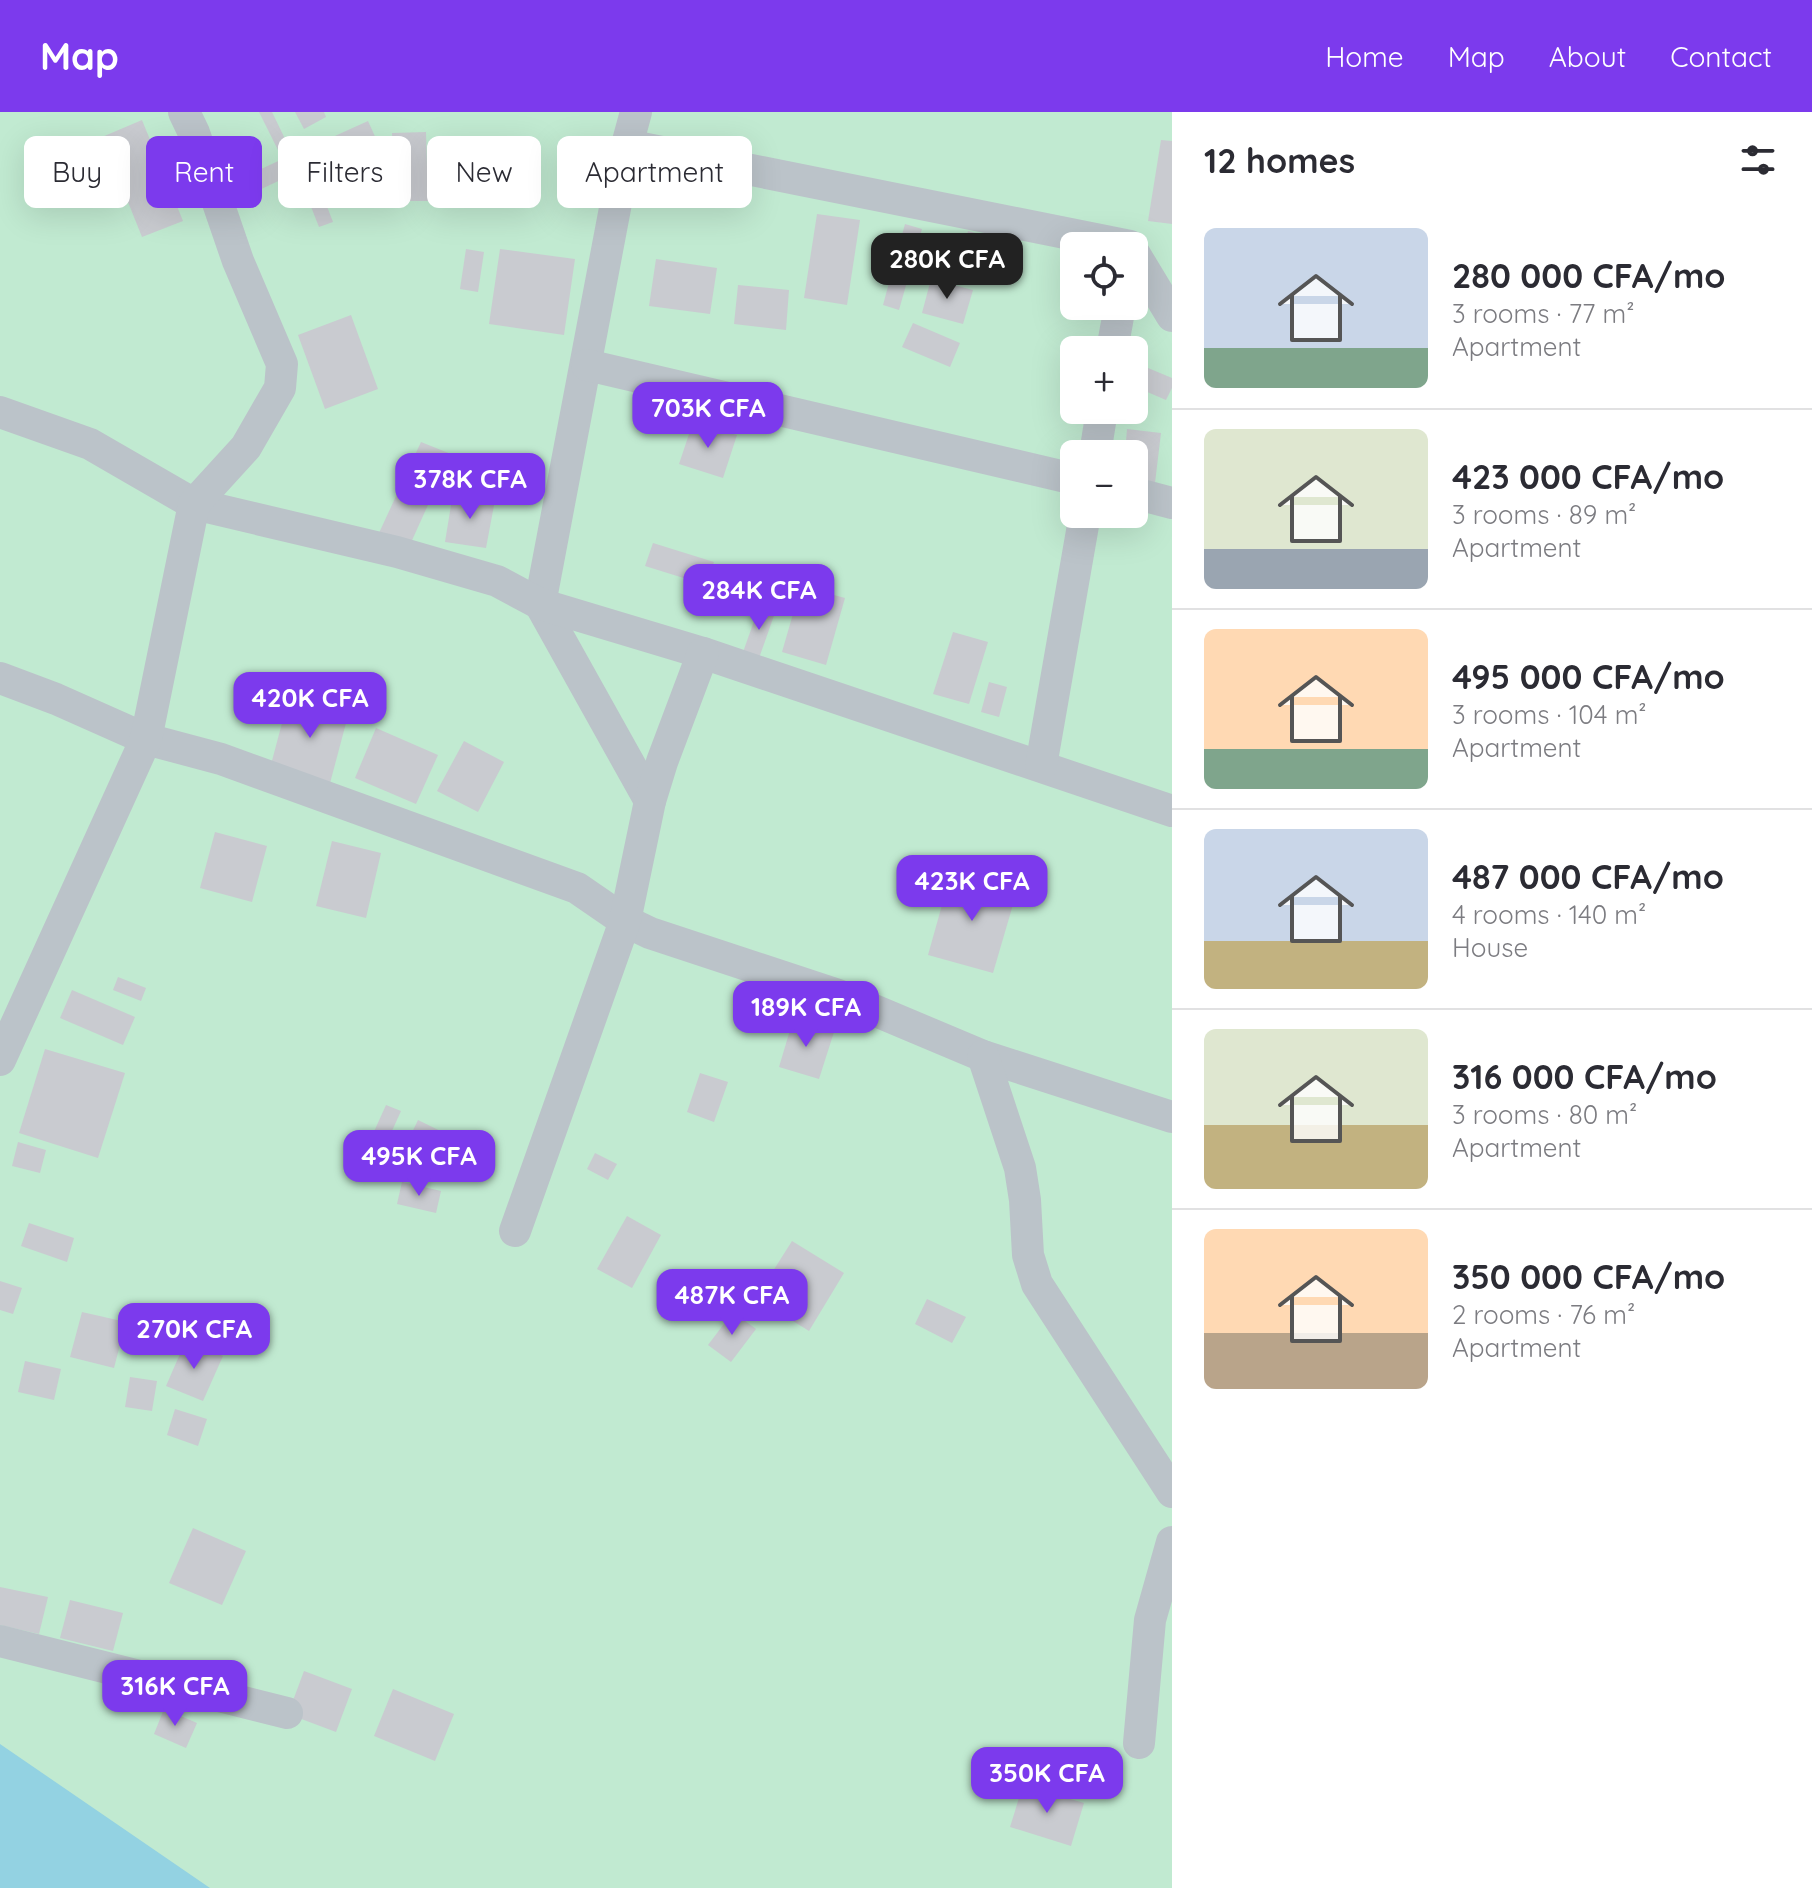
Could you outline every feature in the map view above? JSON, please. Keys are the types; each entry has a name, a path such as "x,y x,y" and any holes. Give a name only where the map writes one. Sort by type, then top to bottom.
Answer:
{"street":[{"path":"0,1060 146,739 194,504 246,447 280,388 282,364 238,261 184,112"},
{"path":"629,136 636,112"},
{"path":"752,170 1060,232"},
{"path":"616,208 540,604 650,801"},
{"path":"1148,276 1172,316"},
{"path":"587,365 1060,476"},
{"path":"0,412 90,444 194,504 397,552 497,581 540,604 703,653 1172,811"},
{"path":"1148,497 1172,503"},
{"path":"1041,766 1083,528"},
{"path":"515,1231 625,921 650,801 703,653"},
{"path":"0,678 146,739 221,759 577,888 625,921 650,933 838,995 983,1056 1172,1117"},
{"path":"983,1056 1020,1168 1028,1255 1037,1284 1172,1492"},
{"path":"1139,1743 1150,1620 1172,1542"},
{"path":"0,1641 287,1713"}],"green space":[{"path":"0,112 1172,112 1172,1888 0,1888"}],"water":[{"path":"0,1744 210,1888 0,1888"}],"building":[{"path":"259,112 272,112 284,136 278,136 278,150"},
{"path":"295,112 324,112 326,117 304,129"},
{"path":"142,120 148,136 146,136 146,208 178,208 183,221 142,237 130,207 130,136 104,136"},
{"path":"368,121 375,136 335,136"},
{"path":"426,132 427,201 411,201 411,136 392,136 392,133"},
{"path":"1161,140 1172,141 1172,224 1148,221"},
{"path":"278,161 278,181 262,189 262,168"},
{"path":"312,208 328,208 333,222 319,227"},
{"path":"817,214 860,220 847,305 804,298"},
{"path":"905,224 922,229 899,310 883,305"},
{"path":"968,231 994,238 982,285 956,279"},
{"path":"466,249 484,252 478,292 460,289"},
{"path":"500,249 575,259 564,335 489,324"},
{"path":"656,259 717,268 710,314 649,306"},
{"path":"931,279 973,290 963,324 922,313"},
{"path":"738,285 789,290 786,330 734,324"},
{"path":"351,315 378,389 325,409 298,335"},
{"path":"913,323 960,343 950,367 902,347"},
{"path":"1148,368 1172,378 1172,388 1166,400 1148,392"},
{"path":"693,422 737,435 723,478 679,464"},
{"path":"1127,429 1161,433 1155,483 1148,482 1148,440 1126,440"},
{"path":"421,442 451,454 409,547 379,533"},
{"path":"453,493 495,500 486,548 445,542"},
{"path":"653,543 714,562 706,585 645,566"},
{"path":"801,586 845,598 826,665 782,652"},
{"path":"760,604 776,610 758,661 742,655"},
{"path":"953,632 988,642 969,704 933,694"},
{"path":"989,682 1007,687 999,717 981,712"},
{"path":"290,693 350,708 329,787 269,772"},
{"path":"376,728 438,755 416,804 355,778"},
{"path":"464,741 504,762 478,812 437,791"},
{"path":"215,832 267,846 252,902 200,888"},
{"path":"332,841 381,853 366,918 316,906"},
{"path":"951,873 1017,891 993,973 928,955"},
{"path":"118,977 146,988 141,1001 113,990"},
{"path":"72,990 135,1017 123,1045 60,1018"},
{"path":"793,1020 834,1032 819,1079 779,1067"},
{"path":"45,1049 125,1073 98,1158 19,1133"},
{"path":"700,1073 728,1082 714,1122 687,1112"},
{"path":"386,1105 401,1111 387,1142 372,1136"},
{"path":"418,1120 461,1141 451,1161 408,1141"},
{"path":"18,1142 46,1150 40,1173 12,1166"},
{"path":"595,1153 617,1164 608,1180 587,1169"},
{"path":"402,1182 441,1191 436,1213 397,1204"},
{"path":"627,1216 661,1235 632,1288 597,1269"},
{"path":"29,1223 74,1238 67,1262 21,1246"},
{"path":"792,1241 844,1273 809,1331 756,1298"},
{"path":"0,1281 22,1288 13,1314 0,1310"},
{"path":"927,1299 966,1317 952,1343 915,1324"},
{"path":"82,1312 126,1322 114,1368 70,1357"},
{"path":"733,1312 756,1329 731,1362 708,1345"},
{"path":"186,1340 223,1356 203,1401 166,1386"},
{"path":"25,1361 61,1369 54,1400 18,1392"},
{"path":"130,1377 157,1381 152,1411 125,1407"},
{"path":"175,1409 207,1419 198,1446 167,1435"},
{"path":"193,1528 246,1551 222,1605 169,1583"},
{"path":"0,1587 48,1597 39,1634 0,1625"},
{"path":"70,1600 123,1613 113,1651 60,1638"},
{"path":"304,1671 352,1689 336,1732 288,1714"},
{"path":"393,1689 454,1714 435,1761 374,1736"},
{"path":"164,1709 197,1723 186,1748 154,1734"},
{"path":"1023,1785 1084,1803 1071,1846 1010,1827"}]}
